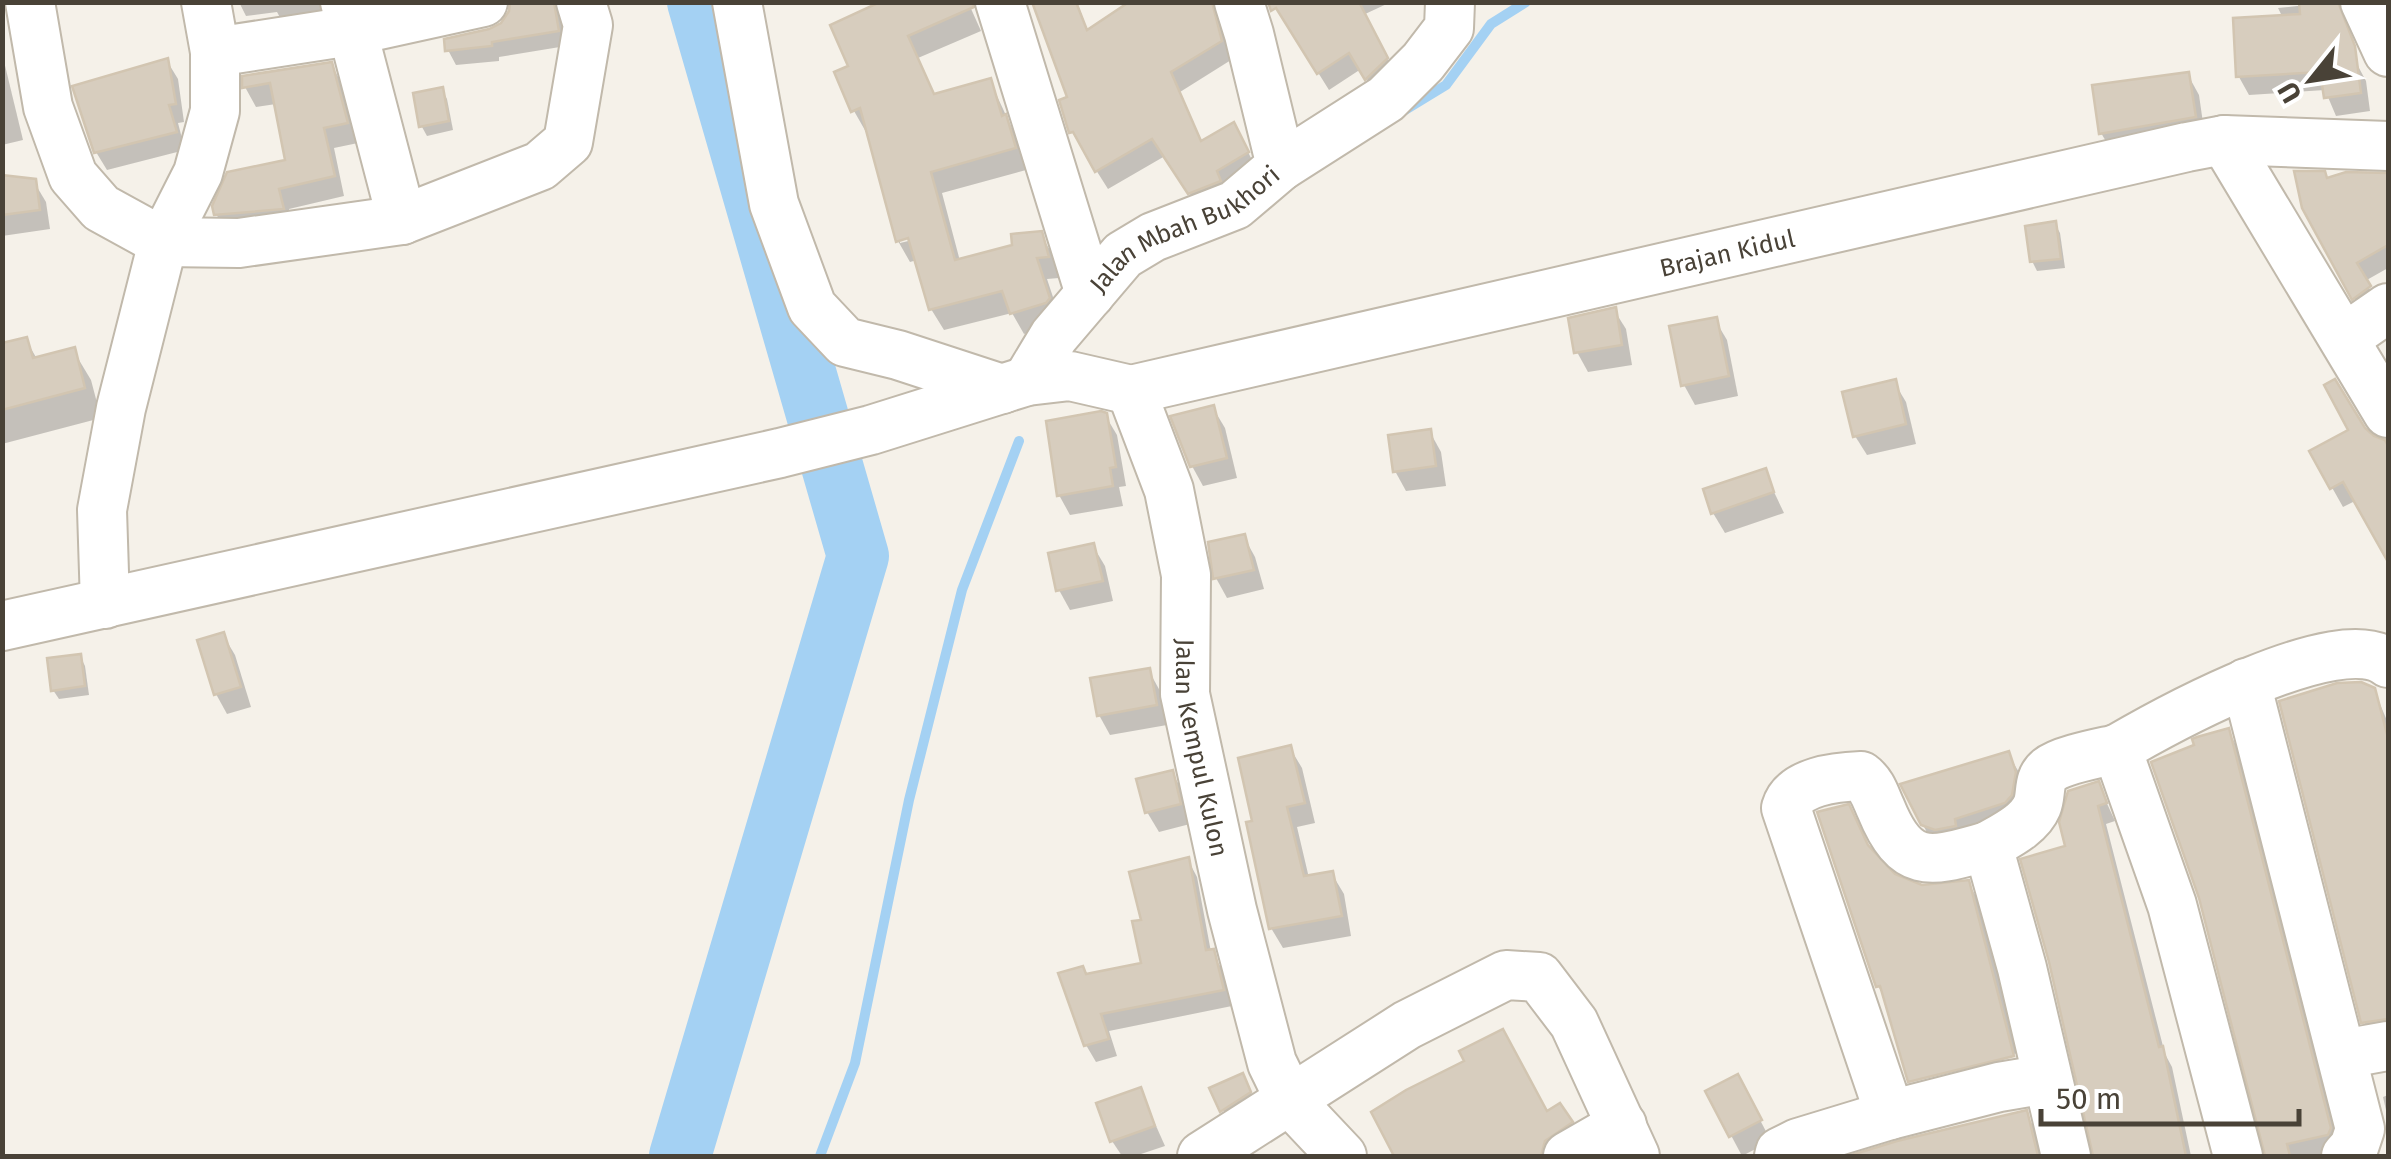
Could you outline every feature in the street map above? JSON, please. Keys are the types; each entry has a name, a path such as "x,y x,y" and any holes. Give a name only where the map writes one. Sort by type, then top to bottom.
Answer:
{"street":[{"path":"30,2 48,106 73,176 102,208 164,242 239,243 402,220 540,166 568,142 588,25 581,2"},
{"path":"105,604 102,510 121,408 164,242 198,172 215,111 215,52 206,2"},
{"path":"215,52 348,17 483,2"},
{"name":"Brajan Kidul","path":"737,2 774,204 812,307 845,342 1033,382 1131,390 2224,140 2388,146"},
{"path":"1000,2 1090,294"},
{"name":"Jalan Mbah Bukhori","path":"1033,382 1054,336 1123,255 1153,237 1235,205 1281,166 1239,2"},
{"path":"1281,166 1386,99 1423,62 1449,28 1450,2"},
{"path":"2365,2 2388,52"},
{"path":"348,17 402,220"},
{"path":"2224,140 2346,337 2388,413"},
{"path":"2346,337 2388,308"},
{"path":"2,626 780,453 1033,382"},
{"name":"Jalan Kempul Kulon","path":"1131,390 1168,490 1186,576 1185,694 1232,910 1272,1063 1291,1102 1342,1156"},
{"path":"1890,1115 1786,808 1789,799 1806,786 1861,776 1870,782 1886,822 1907,852 1936,860 1988,846 2021,826 2034,813 2041,780 2051,768 2117,748 2246,682 2357,651 2388,663"},
{"path":"2246,682 2360,1129 2346,1156"},
{"path":"2117,748 2172,905 2238,1156"},
{"path":"1988,846 2022,968 2066,1156"},
{"path":"1202,1156 1408,1025 1506,975 1522,974 1539,977 1574,1023 1629,1141 1568,1156"},
{"path":"2342,1054 2388,1046"},
{"path":"1779,1156 1798,1143 1890,1115 1999,1087 2046,1080"}],"building":[{"path":"510,2 554,2 559,31 492,42 492,46 445,51 444,39 501,23"},
{"path":"880,2 973,2 974,7 908,36 934,94 991,78 1016,148 931,172 955,260 1012,245 1011,234 1042,231 1049,257 1037,258 1050,298 1046,303 1010,314 1002,291 929,310 908,238 896,242 860,108 851,112 834,72 848,66 830,25"},
{"path":"1032,2 1076,2 1087,30 1129,2 1212,2 1222,41 1171,72 1201,141 1234,122 1249,152 1217,171 1221,181 1188,194 1152,139 1095,172 1073,132 1069,133 1059,100 1067,97"},
{"path":"1268,2 1359,2 1388,58 1365,80 1349,53 1317,74 1276,8 1271,11"},
{"path":"2299,2 2338,2 2355,46 2361,93 2324,98 2320,72 2236,77 2233,18 2300,14"},
{"path":"168,58 176,104 169,105 177,132 94,153 72,86"},
{"path":"332,62 348,123 324,128 335,176 279,189 284,209 214,215 212,206 227,172 285,160 270,83 242,88 242,76"},
{"path":"2189,72 2196,117 2099,134 2092,85"},
{"path":"443,87 449,121 419,127 413,93"},
{"path":"2294,171 2325,171 2327,178 2346,172 2388,173 2388,245 2357,263 2371,286 2352,300 2302,208"},
{"path":"2,175 36,179 40,210 2,215"},
{"path":"2056,221 2061,259 2030,262 2025,226"},
{"path":"1616,307 1622,345 1574,353 1568,318"},
{"path":"1717,317 1729,376 1681,386 1669,326"},
{"path":"27,337 33,358 75,347 85,388 2,410 2,343"},
{"path":"1896,379 1906,424 1853,437 1842,392"},
{"path":"2335,379 2365,428 2388,446 2388,562 2343,482 2330,489 2309,451 2348,430 2324,385"},
{"path":"1214,405 1227,458 1190,467 1170,416"},
{"path":"1107,413 1116,467 1110,468 1113,486 1057,496 1046,421"},
{"path":"1431,429 1436,466 1393,472 1388,435"},
{"path":"1766,468 1774,492 1711,514 1703,489"},
{"path":"1245,534 1254,570 1213,579 1208,542"},
{"path":"1094,543 1103,581 1056,591 1048,553"},
{"path":"224,632 241,687 214,695 197,640"},
{"path":"81,654 85,686 51,691 47,658"},
{"path":"1150,668 1157,705 1097,716 1090,678"},
{"path":"2361,682 2375,688 2388,738 2388,1019 2361,1023 2279,701 2337,683"},
{"path":"2229,728 2331,1128 2328,1135 2287,1144 2290,1156 2265,1156 2199,898 2151,762 2194,745 2192,739"},
{"path":"1291,745 1305,803 1287,807 1304,876 1333,871 1342,916 1269,929 1246,822 1252,821 1238,758"},
{"path":"2009,751 2016,772 2012,795 2005,803 1955,819 1956,826 1935,830 1921,825 1900,784"},
{"path":"1173,770 1181,804 1145,813 1136,779"},
{"path":"2099,781 2107,803 2098,806 2159,1047 2163,1046 2186,1156 2093,1156 2049,962 2020,859 2065,846 2059,822 2068,791"},
{"path":"1849,804 1868,845 1895,874 1922,885 1969,880 2014,1056 1908,1082 1880,986 1876,987 1817,812"},
{"path":"1189,857 1206,950 1214,949 1224,990 1101,1014 1109,1039 1084,1046 1058,973 1083,966 1086,974 1141,963 1132,921 1141,920 1129,872"},
{"path":"1503,1029 1547,1111 1560,1103 1573,1122 1545,1141 1541,1156 1394,1156 1371,1112 1464,1061 1459,1051"},
{"path":"1243,1073 1251,1092 1220,1112 1209,1088"},
{"path":"1738,1074 1762,1120 1729,1137 1705,1091"},
{"path":"1141,1087 1155,1126 1110,1142 1096,1103"},
{"path":"2027,1110 2038,1156 1848,1156 1897,1141"}],"waterway":[{"path":"680,1156 858,556 698,2"},
{"path":"1405,110 1446,85 1491,24 1526,2"},
{"path":"820,1156 855,1063 909,800 962,590 1019,441"}]}
